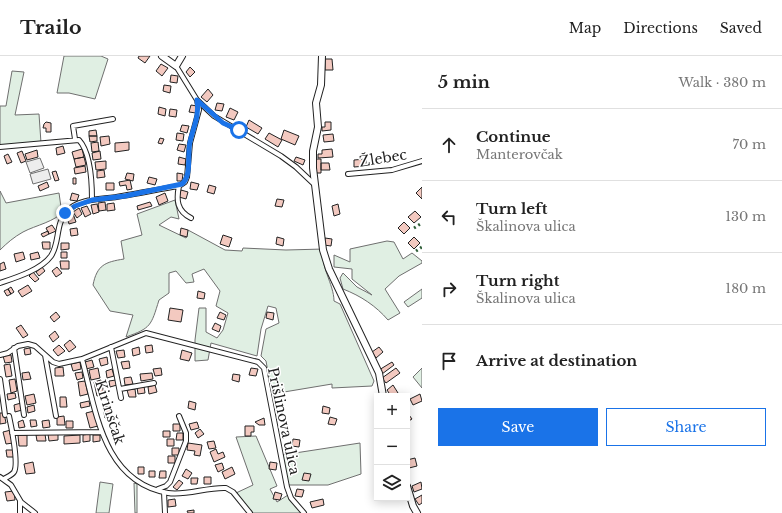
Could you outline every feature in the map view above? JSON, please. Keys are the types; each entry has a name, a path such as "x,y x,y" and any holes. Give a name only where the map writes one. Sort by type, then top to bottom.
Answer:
{"street":[{"path":"162,56 176,66 197,100 223,123 239,130 281,156 296,167 314,184"},
{"path":"176,66 182,56"},
{"path":"322,56 321,85 316,103 318,127 313,151 314,184 323,250 329,269 378,373 382,393"},
{"path":"0,283 24,275 47,260 52,254 59,224 65,213 75,206 92,200 122,197 179,186 185,182 187,176 190,143 198,110 197,100"},
{"path":"75,139 74,126 114,120"},
{"path":"0,147 36,145 75,139 82,144 90,168 92,200"},
{"name":"Žlebec","path":"348,174 392,170 422,161"},
{"path":"179,186 177,203 184,214 191,218"},
{"name":"Prišlinova ulica","path":"0,355 8,353 21,345 31,344 57,364 82,359 142,333 150,333 262,364 287,487 291,498 304,513"},
{"path":"111,347 121,398"},
{"path":"14,348 24,415"},
{"path":"45,355 56,416"},
{"name":"Kirinščak","path":"82,359 102,432 121,467 130,477 140,483 170,493 226,488 233,492 250,513"},
{"path":"0,379 12,433 15,469 13,474 2,478 16,490 20,500 20,513"},
{"path":"120,389 154,383"},
{"path":"158,490 170,482 186,441 186,432 179,416"},
{"path":"12,433 102,432"},
{"path":"164,492 165,513"},
{"path":"410,496 417,513"},
{"path":"20,500 35,513"}],"green space":[{"path":"64,56 101,56 108,59 95,99 69,93 57,93"},
{"path":"12,71 24,72 15,115 39,114 41,143 0,145 0,106 6,106"},
{"path":"0,191 6,203 59,193 61,207 65,210 56,218 20,234 0,250"},
{"path":"175,200 179,219 171,217 159,225 186,238 188,230 225,250 242,251 243,248 286,250 324,249 323,261 332,288 334,301 340,304 374,381 372,386 332,388 332,384 272,394 266,361 261,356 266,329 279,323 276,308 268,306 261,329 257,356 211,343 208,360 195,361 195,340 199,308 206,308 206,332 217,338 223,330 228,313 216,306 220,291 204,269 192,274 194,282 186,283 176,271 169,273 169,293 159,300 152,321 141,331 126,337 133,315 110,311 93,285 95,278 100,269 107,263 124,259 121,241 142,235 137,214"},
{"path":"387,241 394,242 403,259 412,253 422,261 422,263 399,276 385,289 400,313 388,320 368,302 343,289 340,278 343,273 357,287 372,295 352,279 352,269 334,267 334,255 350,262 350,249"},
{"path":"422,289 422,298 408,307 404,302"},
{"path":"422,368 422,388 413,377"},
{"path":"256,436 277,486 270,489 277,502 288,495 301,511 300,513 248,513 236,493 253,485 236,437"},
{"path":"360,443 361,474 328,485 287,485 282,455"},
{"path":"100,482 113,484 109,513 96,513"},
{"path":"134,483 137,484 137,513 135,513"}],"shaded area":[{"path":"40,158 44,168 30,173 26,162"},
{"path":"48,169 51,179 33,184 30,174"}],"building":[{"path":"139,56 150,56 145,63 138,58"},
{"path":"325,59 332,59 333,70 325,70"},
{"path":"161,64 168,68 162,76 156,71"},
{"path":"190,67 195,72 190,77 186,72"},
{"path":"171,75 178,76 177,83 170,82"},
{"path":"164,85 171,86 170,93 163,91"},
{"path":"208,89 213,95 207,102 201,97"},
{"path":"217,103 224,104 222,111 215,110"},
{"path":"191,105 197,106 196,113 189,112"},
{"path":"159,107 166,109 165,116 158,114"},
{"path":"230,108 238,112 234,120 226,117"},
{"path":"170,109 177,110 176,117 169,116"},
{"path":"249,120 262,128 258,134 246,127"},
{"path":"46,122 51,123 51,132 46,132 46,128 43,128"},
{"path":"325,122 331,122 331,130 322,131 322,127 325,127"},
{"path":"182,125 189,126 187,133 180,131"},
{"path":"96,130 97,136 89,136 89,131"},
{"path":"284,130 299,136 295,145 281,139"},
{"path":"177,133 184,134 183,141 176,140"},
{"path":"269,133 282,140 278,147 265,139"},
{"path":"333,134 334,141 324,142 323,135"},
{"path":"89,136 97,136 97,141 90,142"},
{"path":"109,136 110,144 101,146 100,137"},
{"path":"160,138 164,139 162,144 158,143"},
{"path":"98,142 99,151 92,152 91,143"},
{"path":"129,142 129,150 115,152 115,143"},
{"path":"179,144 186,145 184,152 177,150"},
{"path":"63,146 65,153 57,155 56,148"},
{"path":"82,149 84,157 74,159 72,152"},
{"path":"332,149 333,157 318,158 318,154 322,154 322,150"},
{"path":"37,150 38,157 27,160 25,154"},
{"path":"22,151 26,161 21,163 17,153"},
{"path":"100,151 101,159 93,160 92,153"},
{"path":"8,154 12,162 7,164 4,156"},
{"path":"84,157 86,165 76,167 74,159"},
{"path":"179,157 186,159 185,165 178,164"},
{"path":"296,157 305,160 303,165 294,161"},
{"path":"315,159 321,159 321,173 315,173"},
{"path":"366,159 366,166 354,167 354,160"},
{"path":"106,161 106,169 96,170 95,162"},
{"path":"321,163 329,163 330,170 321,170"},
{"path":"85,166 86,172 75,174 74,168"},
{"path":"104,170 105,177 97,178 97,171"},
{"path":"56,171 59,180 55,181 52,172"},
{"path":"127,173 134,174 133,181 125,179"},
{"path":"177,173 183,174 182,181 177,181"},
{"path":"149,177 157,179 155,185 147,183"},
{"path":"73,178 76,178 76,184 73,184"},
{"path":"130,180 132,189 127,190 126,185 120,186 119,182"},
{"path":"47,182 49,187 40,191 38,186"},
{"path":"191,182 199,184 197,190 190,189"},
{"path":"106,183 114,183 114,190 106,190"},
{"path":"209,185 216,187 214,194 207,192"},
{"path":"422,187 422,199 416,193"},
{"path":"181,190 188,192 186,199 179,197"},
{"path":"72,193 79,195 77,201 70,200"},
{"path":"165,193 168,201 159,205 156,197"},
{"path":"277,199 284,200 282,207 275,206"},
{"path":"105,202 106,210 99,211 98,203"},
{"path":"150,202 152,206 138,210 137,206"},
{"path":"114,203 115,210 107,211 107,204"},
{"path":"97,204 99,212 93,214 91,205"},
{"path":"338,204 340,214 334,216 332,206"},
{"path":"87,206 91,214 85,217 81,208"},
{"path":"79,208 82,214 77,218 73,212"},
{"path":"415,211 421,217 414,223 408,217"},
{"path":"73,214 76,222 69,224 67,216"},
{"path":"404,222 410,228 404,234 398,228"},
{"path":"52,225 56,231 49,234 46,228"},
{"path":"77,228 78,235 71,236 70,229"},
{"path":"181,228 188,230 187,237 180,235"},
{"path":"48,231 49,234 43,237 41,234"},
{"path":"223,235 232,238 229,247 220,244"},
{"path":"277,237 284,239 283,246 276,244"},
{"path":"414,237 420,243 414,249 408,243"},
{"path":"325,238 332,239 331,246 324,245"},
{"path":"42,242 50,242 50,249 43,249"},
{"path":"61,243 69,243 69,249 61,250"},
{"path":"23,252 25,259 16,262 14,254"},
{"path":"38,252 40,258 31,260 30,254"},
{"path":"61,252 67,252 67,258 61,258"},
{"path":"60,261 69,261 69,269 61,269"},
{"path":"4,262 6,269 0,271 0,264"},
{"path":"42,267 45,271 39,276 36,272"},
{"path":"57,267 62,273 56,277 52,271"},
{"path":"33,272 39,279 35,282 29,276"},
{"path":"28,285 32,291 22,297 18,291"},
{"path":"11,287 14,292 11,294 8,289"},
{"path":"8,289 11,294 7,296 4,291"},
{"path":"198,291 205,293 204,299 197,298"},
{"path":"170,308 183,310 181,322 168,320"},
{"path":"56,312 60,317 54,322 50,317"},
{"path":"220,312 226,315 224,320 217,318"},
{"path":"267,312 274,313 273,320 266,318"},
{"path":"215,323 221,326 219,332 212,329"},
{"path":"21,325 28,335 23,338 16,328"},
{"path":"55,331 59,337 53,342 49,336"},
{"path":"70,340 76,347 69,352 64,345"},
{"path":"59,345 65,351 58,356 53,350"},
{"path":"152,345 153,352 146,353 145,346"},
{"path":"139,347 140,354 133,356 132,349"},
{"path":"379,347 383,352 376,358 372,352"},
{"path":"30,348 31,354 25,355 24,349"},
{"path":"124,350 125,357 118,358 116,351"},
{"path":"182,350 192,353 189,361 180,359"},
{"path":"11,355 12,362 5,363 3,356"},
{"path":"107,357 108,364 101,366 99,359"},
{"path":"92,360 94,367 86,369 85,362"},
{"path":"129,361 130,368 123,369 121,362"},
{"path":"80,362 81,369 73,371 71,364"},
{"path":"392,362 394,365 382,374 379,370"},
{"path":"10,364 12,376 6,377 4,365"},
{"path":"63,367 64,376 55,376 55,368"},
{"path":"98,368 100,378 91,380 89,370"},
{"path":"161,368 162,375 155,376 153,369"},
{"path":"251,368 258,369 256,376 249,375"},
{"path":"396,368 400,373 386,383 382,378"},
{"path":"112,369 114,376 107,378 106,371"},
{"path":"29,372 31,379 23,380 22,373"},
{"path":"82,372 83,378 77,380 75,373"},
{"path":"152,373 153,379 141,381 140,374"},
{"path":"233,374 240,375 239,382 232,380"},
{"path":"131,377 133,384 125,385 124,378"},
{"path":"15,379 17,391 11,393 9,380"},
{"path":"101,380 104,394 97,396 94,382"},
{"path":"116,380 117,385 110,387 109,381"},
{"path":"85,381 88,394 80,396 78,382"},
{"path":"155,385 157,392 149,394 148,387"},
{"path":"393,385 398,393 389,393 387,390"},
{"path":"144,386 145,393 138,394 137,387"},
{"path":"135,389 136,397 129,397 127,390"},
{"path":"15,393 16,398 8,400 7,394"},
{"path":"34,394 36,403 27,405 25,396"},
{"path":"420,394 422,401 413,405 410,399"},
{"path":"60,397 66,397 67,407 60,407"},
{"path":"89,401 90,406 81,408 80,403"},
{"path":"189,401 196,403 195,410 188,408"},
{"path":"21,403 22,410 15,412 14,405"},
{"path":"34,405 35,411 28,413 27,407"},
{"path":"110,406 111,417 105,418 103,407"},
{"path":"323,406 330,408 329,414 322,413"},
{"path":"94,411 98,426 90,428 86,413"},
{"path":"0,413 4,413 6,423 0,424"},
{"path":"64,416 65,425 57,425 57,417"},
{"path":"330,417 337,419 335,425 328,424"},
{"path":"264,418 265,425 259,425 255,422"},
{"path":"23,420 25,427 19,428 18,422"},
{"path":"30,420 36,420 37,426 31,427"},
{"path":"49,420 50,427 43,428 42,421"},
{"path":"66,421 73,421 73,428 66,428"},
{"path":"197,422 199,428 191,430 189,424"},
{"path":"173,424 180,424 180,431 173,431"},
{"path":"245,426 254,426 254,432 251,432 251,436 245,436"},
{"path":"200,429 204,434 198,438 195,433"},
{"path":"11,430 13,443 6,444 3,432"},
{"path":"163,431 170,431 170,437 163,437"},
{"path":"58,433 58,440 49,441 48,434"},
{"path":"177,433 183,433 183,440 176,440"},
{"path":"45,434 46,441 37,441 36,435"},
{"path":"90,434 90,441 83,442 83,435"},
{"path":"18,435 27,435 27,446 19,446"},
{"path":"80,435 80,443 64,444 64,436"},
{"path":"93,435 100,435 100,441 93,442"},
{"path":"167,439 174,439 174,446 167,446"},
{"path":"293,439 300,440 299,447 292,446"},
{"path":"214,441 216,448 209,449 207,442"},
{"path":"188,443 202,445 200,456 194,455 195,451 187,450"},
{"path":"172,448 179,448 179,455 172,455"},
{"path":"216,449 218,454 223,452 225,457 214,462 210,452"},
{"path":"6,450 14,450 14,457 7,457"},
{"path":"168,456 175,456 175,463 168,463"},
{"path":"415,458 417,466 410,468 410,459"},
{"path":"33,462 35,473 26,474 24,464"},
{"path":"270,462 277,463 276,470 269,469"},
{"path":"222,463 224,469 218,472 215,465"},
{"path":"138,467 144,467 144,474 138,474"},
{"path":"232,467 235,474 225,479 222,472"},
{"path":"186,469 192,473 188,479 182,476"},
{"path":"149,471 155,471 155,477 149,477"},
{"path":"160,471 166,471 166,478 159,478"},
{"path":"304,473 311,474 309,481 302,480"},
{"path":"204,477 211,477 211,484 204,484"},
{"path":"191,478 198,478 197,484 191,484"},
{"path":"179,480 183,483 177,490 173,487"},
{"path":"421,482 422,489 414,492 412,486"},
{"path":"297,489 304,490 302,497 295,496"},
{"path":"14,491 15,500 7,501 5,492"},
{"path":"275,492 282,494 280,500 273,499"},
{"path":"422,495 422,503 419,505 415,499"},
{"path":"175,499 176,506 168,507 168,500"},
{"path":"323,499 324,505 312,508 310,502"},
{"path":"194,510 194,513 188,513 187,511"}],"hedge":[{"path":"414,228 422,223"},
{"path":"416,251 422,247"}],"route":[{"path":"65,213 75,206 92,200 125,196 179,186 185,182 187,176 190,143 197,118 197,100 223,123 239,130"}]}
